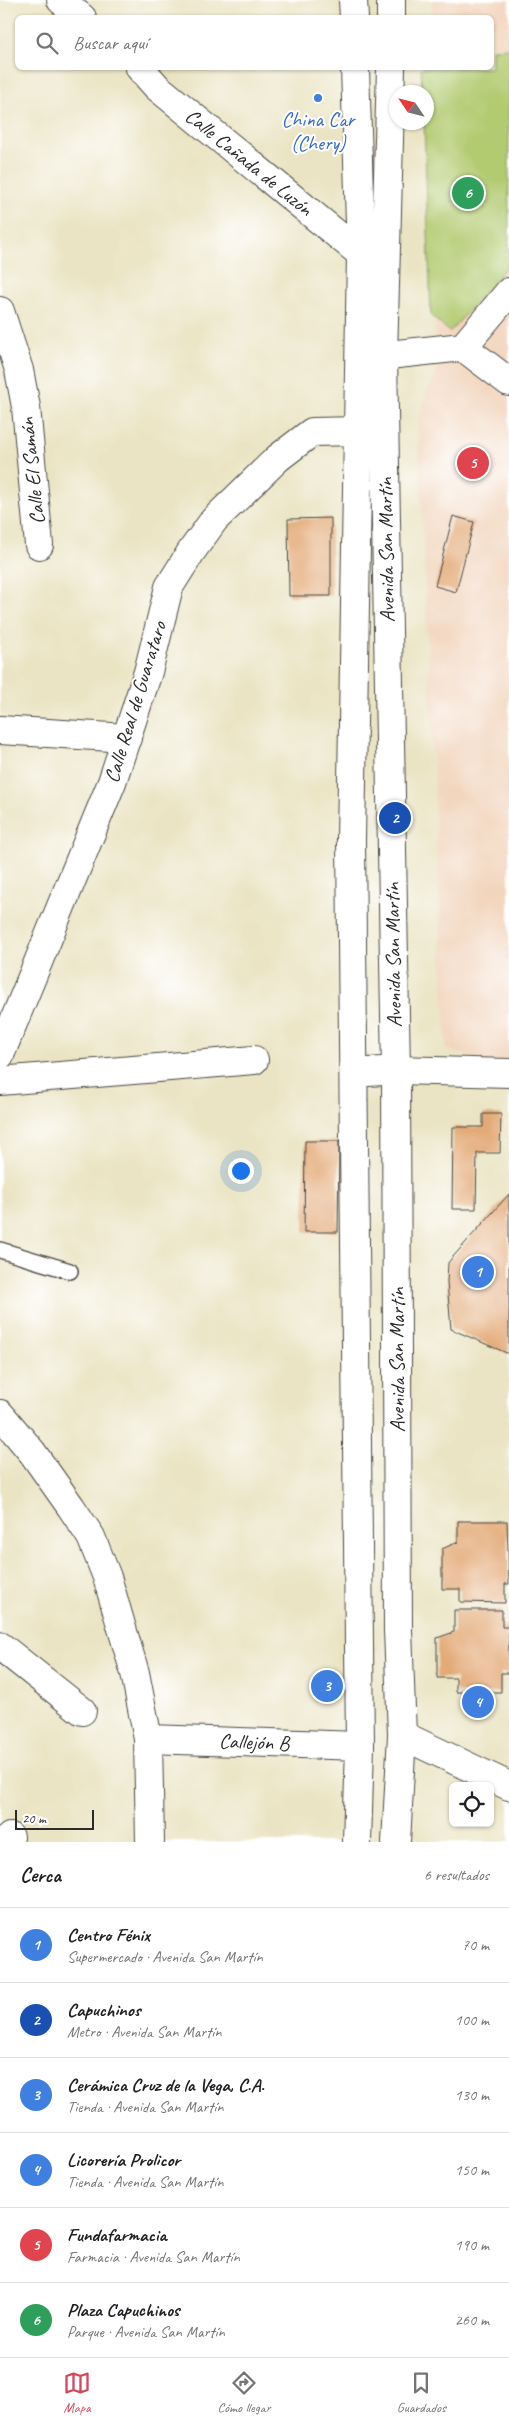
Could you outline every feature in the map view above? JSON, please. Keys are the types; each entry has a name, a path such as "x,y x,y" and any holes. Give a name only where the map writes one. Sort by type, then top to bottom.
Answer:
{"main road":[{"path":"61,0 78,15"},
{"path":"354,0 354,15"},
{"path":"391,0 391,15"},
{"name":"Calle Cañada de Luzón","path":"142,70 157,87 361,254"},
{"name":"Avenida San Martín","path":"355,70 361,254 371,357 396,1070 398,1630 402,1735 396,1842"},
{"name":"Avenida San Martín","path":"357,1842 360,1746 355,1073 351,840 359,431 371,357 391,70"},
{"path":"463,347 509,292"},
{"name":"Calle El Samán","path":"0,311 19,370 26,407 39,545"},
{"path":"371,357 463,347 509,382"},
{"name":"Calle Real de Guarataro","path":"0,1056 112,782 148,672 169,587 190,552 214,520 259,474 312,432 359,431"},
{"path":"0,730 127,738"},
{"path":"0,1081 254,1060"},
{"path":"355,1073 396,1070 509,1073"},
{"path":"0,1414 32,1452 91,1537 107,1577 135,1673 148,1739 150,1842"},
{"path":"0,1646 82,1711"},
{"path":"402,1735 509,1786"},
{"name":"Callejón B","path":"148,1739 360,1746"}],"lane":[{"path":"0,1250 70,1271"}],"shaded area":[{"path":"432,0 509,0 509,1069 446,1049 418,425 426,392 436,376 433,70 494,70 494,15 432,15"}],"green space":[{"path":"509,48 509,264 450,332 431,316 424,130 434,130 434,85 422,85 421,70 494,70 494,49"}],"building":[{"path":"453,516 474,522 456,592 435,586"},
{"path":"331,518 331,596 289,596 288,519"},
{"path":"483,1114 501,1114 500,1153 477,1153 476,1209 452,1209 453,1127 483,1127"},
{"path":"305,1141 339,1141 338,1232 304,1232"},
{"path":"509,1194 509,1354 451,1329 447,1282 448,1263"},
{"path":"458,1521 507,1521 509,1584 505,1584 505,1603 460,1602 460,1589 442,1589 442,1549 458,1542"},
{"path":"454,1610 502,1610 502,1627 509,1627 509,1673 501,1673 501,1692 456,1692 456,1678 437,1678 437,1638 454,1632"}],"place":[{"name":"China Car (Chery)","path":"318,98"},
{"name":"Plaza Capuchinos","path":"468,193"},
{"name":"Fundafarmacia","path":"473,463"},
{"name":"Capuchinos","path":"395,818"},
{"name":"Centro Fénix","path":"478,1272"},
{"name":"Cerámica Cruz de la Vega, C.A.","path":"327,1686"},
{"name":"Licorería Prolicor","path":"478,1702"}]}
